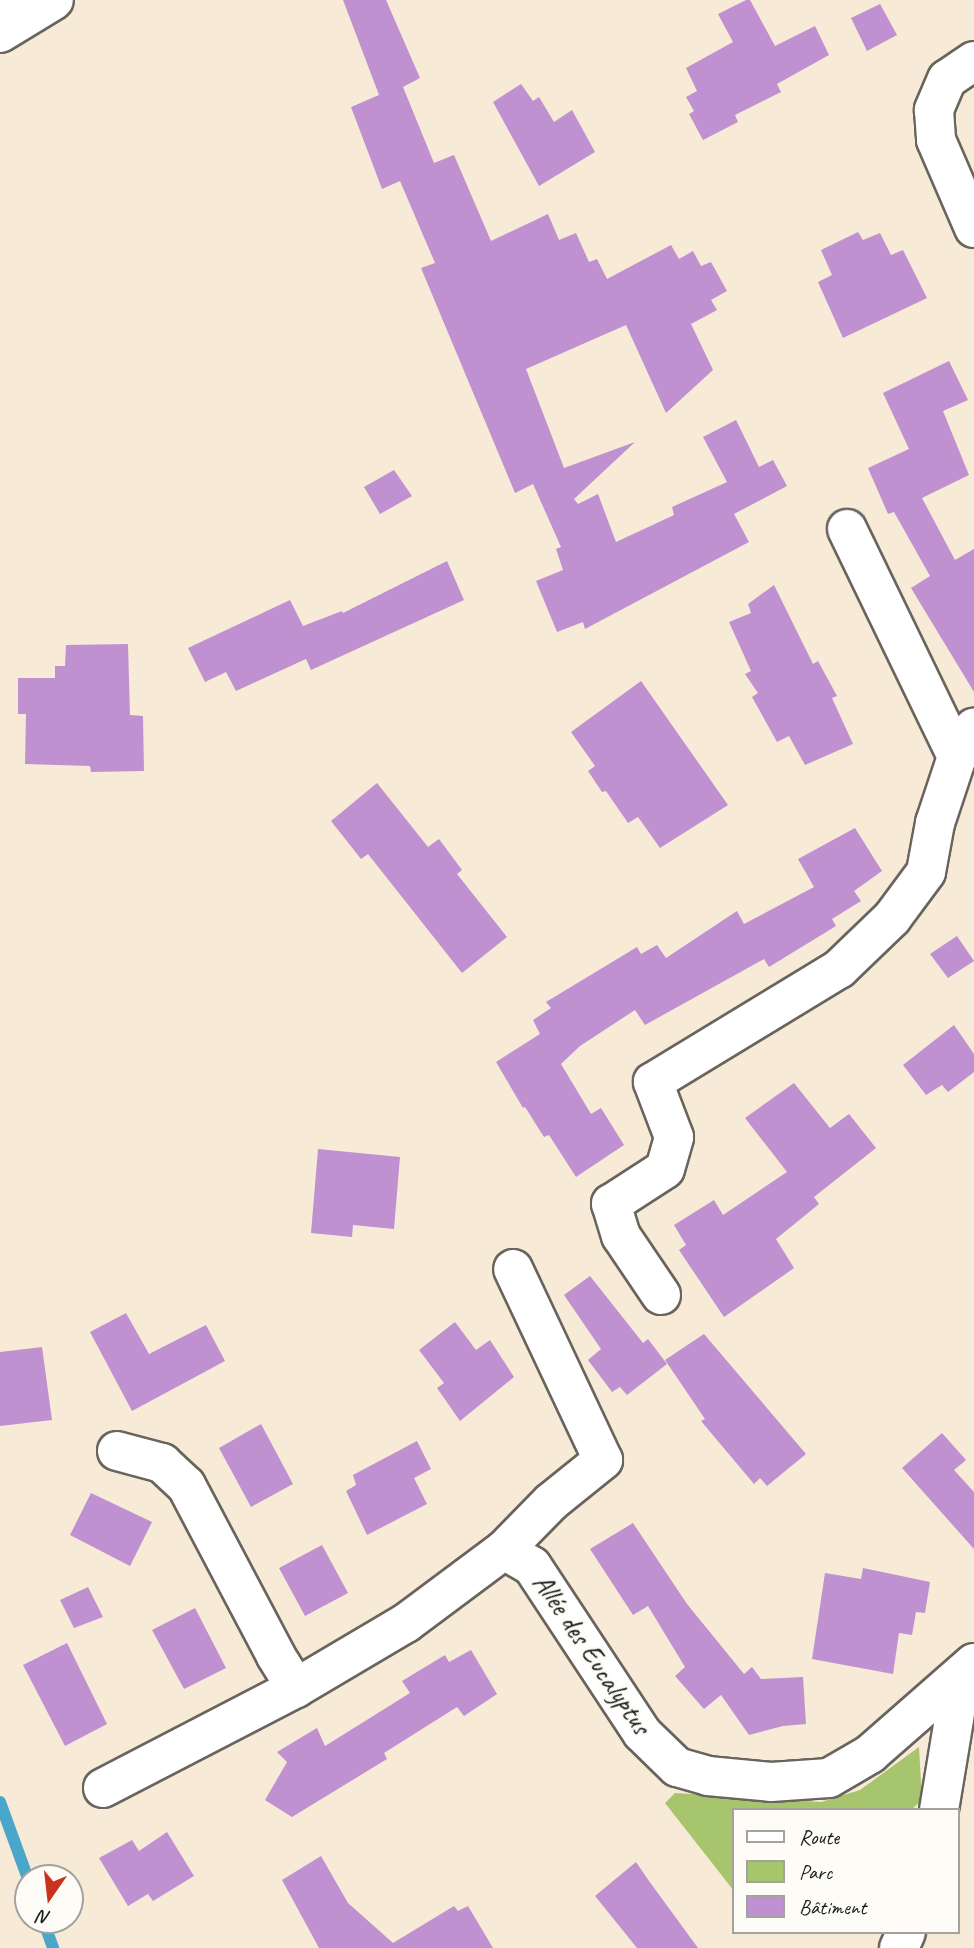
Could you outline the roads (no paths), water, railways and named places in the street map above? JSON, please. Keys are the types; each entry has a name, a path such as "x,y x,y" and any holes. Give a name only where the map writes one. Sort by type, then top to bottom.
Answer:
{"street":[{"path":"0,33 54,0"},
{"path":"974,61 947,79 934,110 936,140 974,228"},
{"path":"662,1295 621,1236 611,1204 665,1169 674,1137 653,1082 839,969 892,918 926,872 935,823 966,743 848,529"},
{"path":"103,1788 296,1688 407,1623 504,1550 551,1502 603,1460 513,1269"},
{"path":"117,1451 162,1463 186,1485 276,1656 296,1688"},
{"name":"Allée des Eucalyptus","path":"504,1550 532,1566 642,1733 677,1767 708,1776 771,1782 829,1778 870,1754 974,1666"},
{"path":"939,1808 959,1689 974,1666"}],"waterway":[{"path":"0,1802 23,1864"},
{"path":"48,1934 53,1948"}]}
